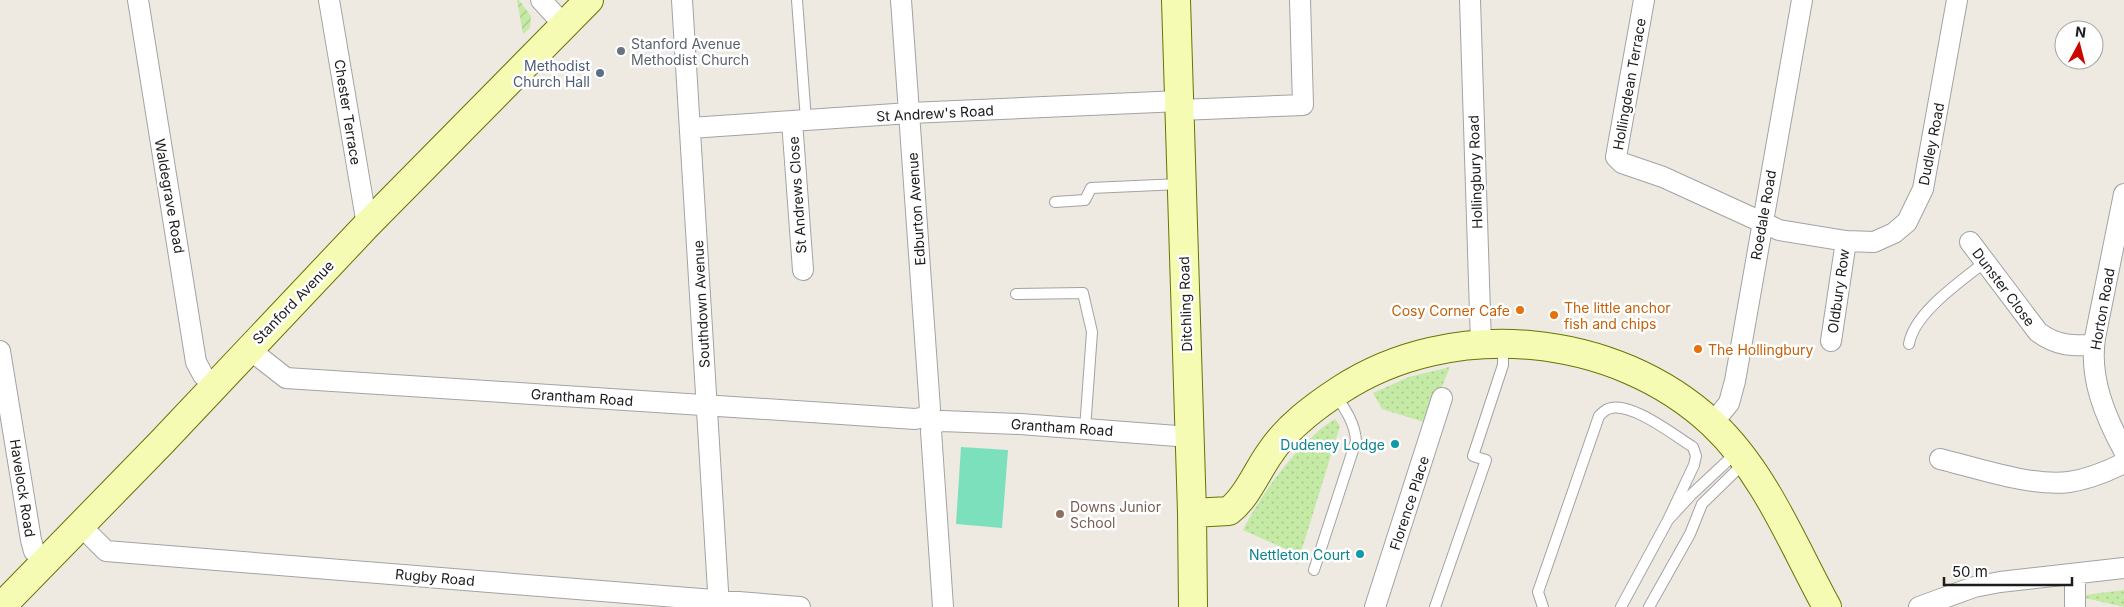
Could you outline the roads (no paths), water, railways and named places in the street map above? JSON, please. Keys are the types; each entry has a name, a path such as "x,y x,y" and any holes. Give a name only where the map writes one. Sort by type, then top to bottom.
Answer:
{"street":[{"name":"Waldegrave Road","path":"138,0 196,362 203,375 214,386"},
{"name":"Chester Terrace","path":"330,0 367,224"},
{"path":"541,0 564,25"},
{"name":"Stanford Avenue","path":"1,607 81,526 367,224 589,0"},
{"name":"Southdown Avenue","path":"682,0 719,604"},
{"name":"Edburton Avenue","path":"901,0 943,607"},
{"name":"Ditchling Road","path":"1176,0 1190,437 1193,607"},
{"name":"St Andrew's Road","path":"690,128 910,114 1180,106 1303,105 1300,0"},
{"name":"Hollingbury Road","path":"1470,0 1492,344"},
{"name":"Hollingdean Terrace","path":"1644,0 1616,157 1622,163 1663,177 1762,222"},
{"name":"Roedale Road","path":"1712,424 1729,403 1735,381 1802,0"},
{"name":"Dudley Road","path":"1762,222 1779,230 1846,241 1874,242 1894,233 1907,222 1916,207 1923,189 1957,0"},
{"name":"St Andrews Close","path":"799,120 803,270"},
{"name":"Horton Road","path":"2124,194 2119,246 2094,345 2099,395 2111,426 2124,451"},
{"name":"Oldbury Row","path":"1831,341 1846,241"},
{"name":"Dunster Close","path":"1970,242 2038,332 2052,342 2061,345 2094,345"},
{"path":"1192,513 1225,512 1233,508 1282,437 1314,408 1353,382 1395,362 1427,353 1492,344 1557,348 1622,367 1665,389 1712,424 1741,457 1772,503 1827,607"},
{"name":"Grantham Road","path":"249,349 286,378 1190,437"},
{"name":"Havelock Road","path":"0,351 30,540 34,551 45,561"},
{"name":"Florence Place","path":"1376,607 1442,398"},
{"path":"1940,459 2044,482 2067,482 2085,479 2104,473 2124,463"},
{"name":"Rugby Road","path":"81,526 106,551 719,604 800,607"},
{"path":"1919,607 1983,585 2037,576 2124,568"},
{"path":"2075,574 2075,607"}],"lane":[{"path":"797,0 799,120"},
{"path":"1055,202 1085,200 1091,188 1181,184"},
{"path":"1909,344 1916,324 1956,286 1985,262"},
{"path":"1016,294 1084,293 1092,332 1085,429"},
{"path":"1435,607 1486,460 1473,456 1503,365 1492,344"},
{"path":"1314,570 1356,441 1356,431 1335,394"},
{"path":"1543,607 1538,592 1599,416 1608,408 1626,408 1647,417 1693,447 1696,456 1694,465 1668,520 1621,607"},
{"path":"1668,520 1692,494 1741,457"},
{"path":"1649,607 1690,534 1702,504 1741,457"}],"place":[{"name":"Stanford Avenue Methodist Church","path":"621,51"},
{"name":"Methodist Church Hall","path":"600,73"},
{"name":"Cosy Corner Cafe","path":"1520,310"},
{"name":"The little anchor fish and chips","path":"1554,315"},
{"name":"The Hollingbury","path":"1698,349"},
{"name":"Dudeney Lodge","path":"1395,444"},
{"name":"Downs Junior School","path":"1060,514"},
{"name":"Nettleton Court","path":"1360,554"}]}
